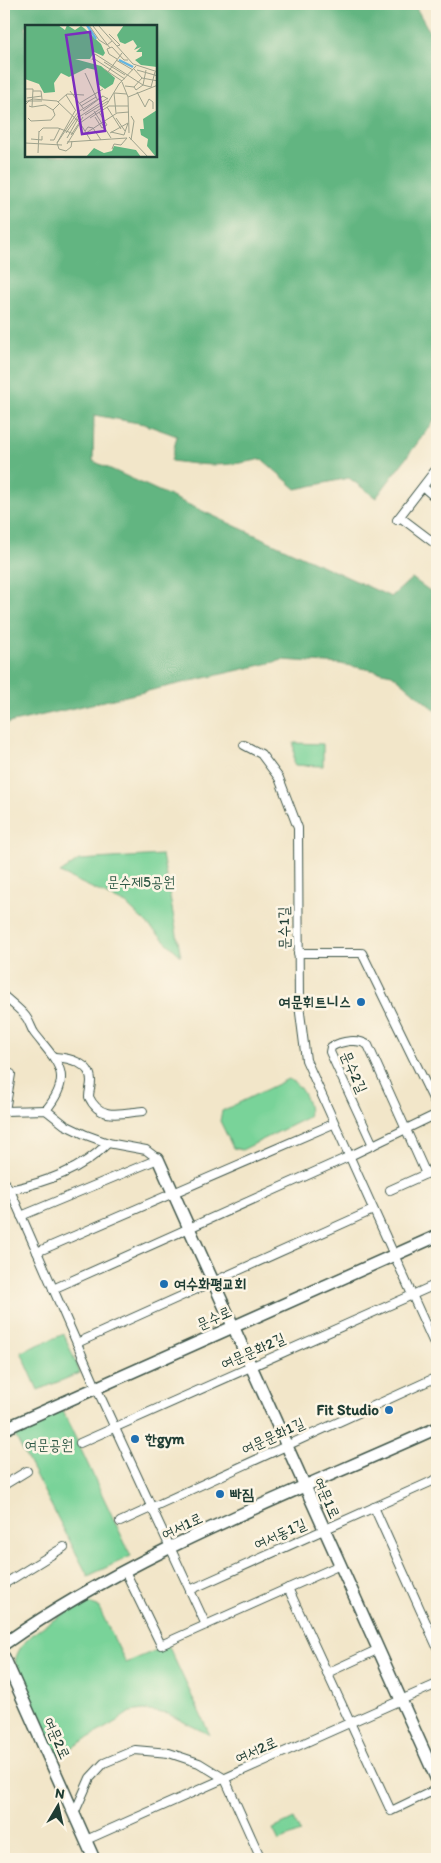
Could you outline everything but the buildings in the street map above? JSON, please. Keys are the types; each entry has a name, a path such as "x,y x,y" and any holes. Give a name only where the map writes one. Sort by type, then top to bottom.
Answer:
{"street":[{"path":"437,468 398,518 437,545"},
{"path":"422,487 437,499"},
{"name":"문수1길","path":"244,745 261,754 280,778 298,828 300,1005 304,1047 311,1074 437,1350"},
{"path":"298,953 362,953 437,1108"},
{"path":"4,996 27,1018 34,1033 55,1057 60,1066 57,1093 46,1110"},
{"name":"문수2길","path":"372,1145 330,1052 332,1046 348,1041 367,1044 426,1174"},
{"path":"55,1057 70,1059 85,1068 90,1079 89,1097 101,1112 110,1115 143,1111"},
{"path":"11,1074 4,1111 46,1110 69,1127 108,1143 146,1150 158,1159"},
{"path":"53,1289 348,1157 437,1114"},
{"path":"37,1252 333,1124"},
{"path":"10,1190 39,1183 78,1166 95,1155 108,1143"},
{"path":"21,1216 158,1159"},
{"name":"여문1로","path":"158,1159 437,1780"},
{"path":"390,1190 437,1168"},
{"path":"4,1182 10,1190 96,1387 206,1625"},
{"path":"77,1343 373,1210"},
{"name":"문수로","path":"4,1429 437,1236"},
{"name":"여문문화2길","path":"80,1443 437,1284"},
{"name":"여문문화1길","path":"120,1522 437,1377"},
{"name":"여서1로","path":"4,1644 69,1601 170,1548 437,1428"},
{"path":"4,1485 27,1471"},
{"name":"여서동1길","path":"190,1590 437,1479"},
{"path":"374,1507 437,1647"},
{"path":"4,1584 64,1548"},
{"path":"125,1571 161,1645 340,1565"},
{"path":"288,1588 391,1811 437,1789"},
{"path":"327,1673 379,1649"},
{"name":"여문2로","path":"4,1657 94,1859"},
{"name":"여서2로","path":"86,1840 437,1684"},
{"path":"74,1814 96,1770 104,1763 130,1751 151,1750 176,1755 199,1763 224,1779 261,1859"}],"green space":[{"path":"4,4 414,4 437,45 437,417 376,498 349,478 296,489 262,459 217,465 171,461 177,436 144,424 94,415 93,461 391,597 412,578 437,596 437,712 392,674 341,664 283,660 4,724"},
{"path":"294,743 323,744 323,766 294,765"},
{"name":"문수제5공원","path":"162,855 181,956 126,904 60,873 79,860"},
{"path":"288,1079 301,1089 307,1100 308,1117 242,1150 233,1148 220,1121 222,1111"},
{"path":"64,1334 80,1373 38,1390 21,1352"},
{"name":"여문공원","path":"61,1407 131,1556 88,1576 13,1432"},
{"path":"85,1602 98,1606 126,1663 168,1645 210,1735 168,1714 143,1710 130,1712 56,1757 15,1662 18,1652 33,1634"},
{"path":"294,1819 300,1832 279,1841 273,1829"}],"place":[{"name":"여문휘트니스","path":"361,1002"},
{"name":"여수화평교회","path":"164,1284"},
{"name":"Fit Studio","path":"389,1410"},
{"name":"한gym","path":"135,1439"},
{"name":"빠짐","path":"220,1494"}]}
